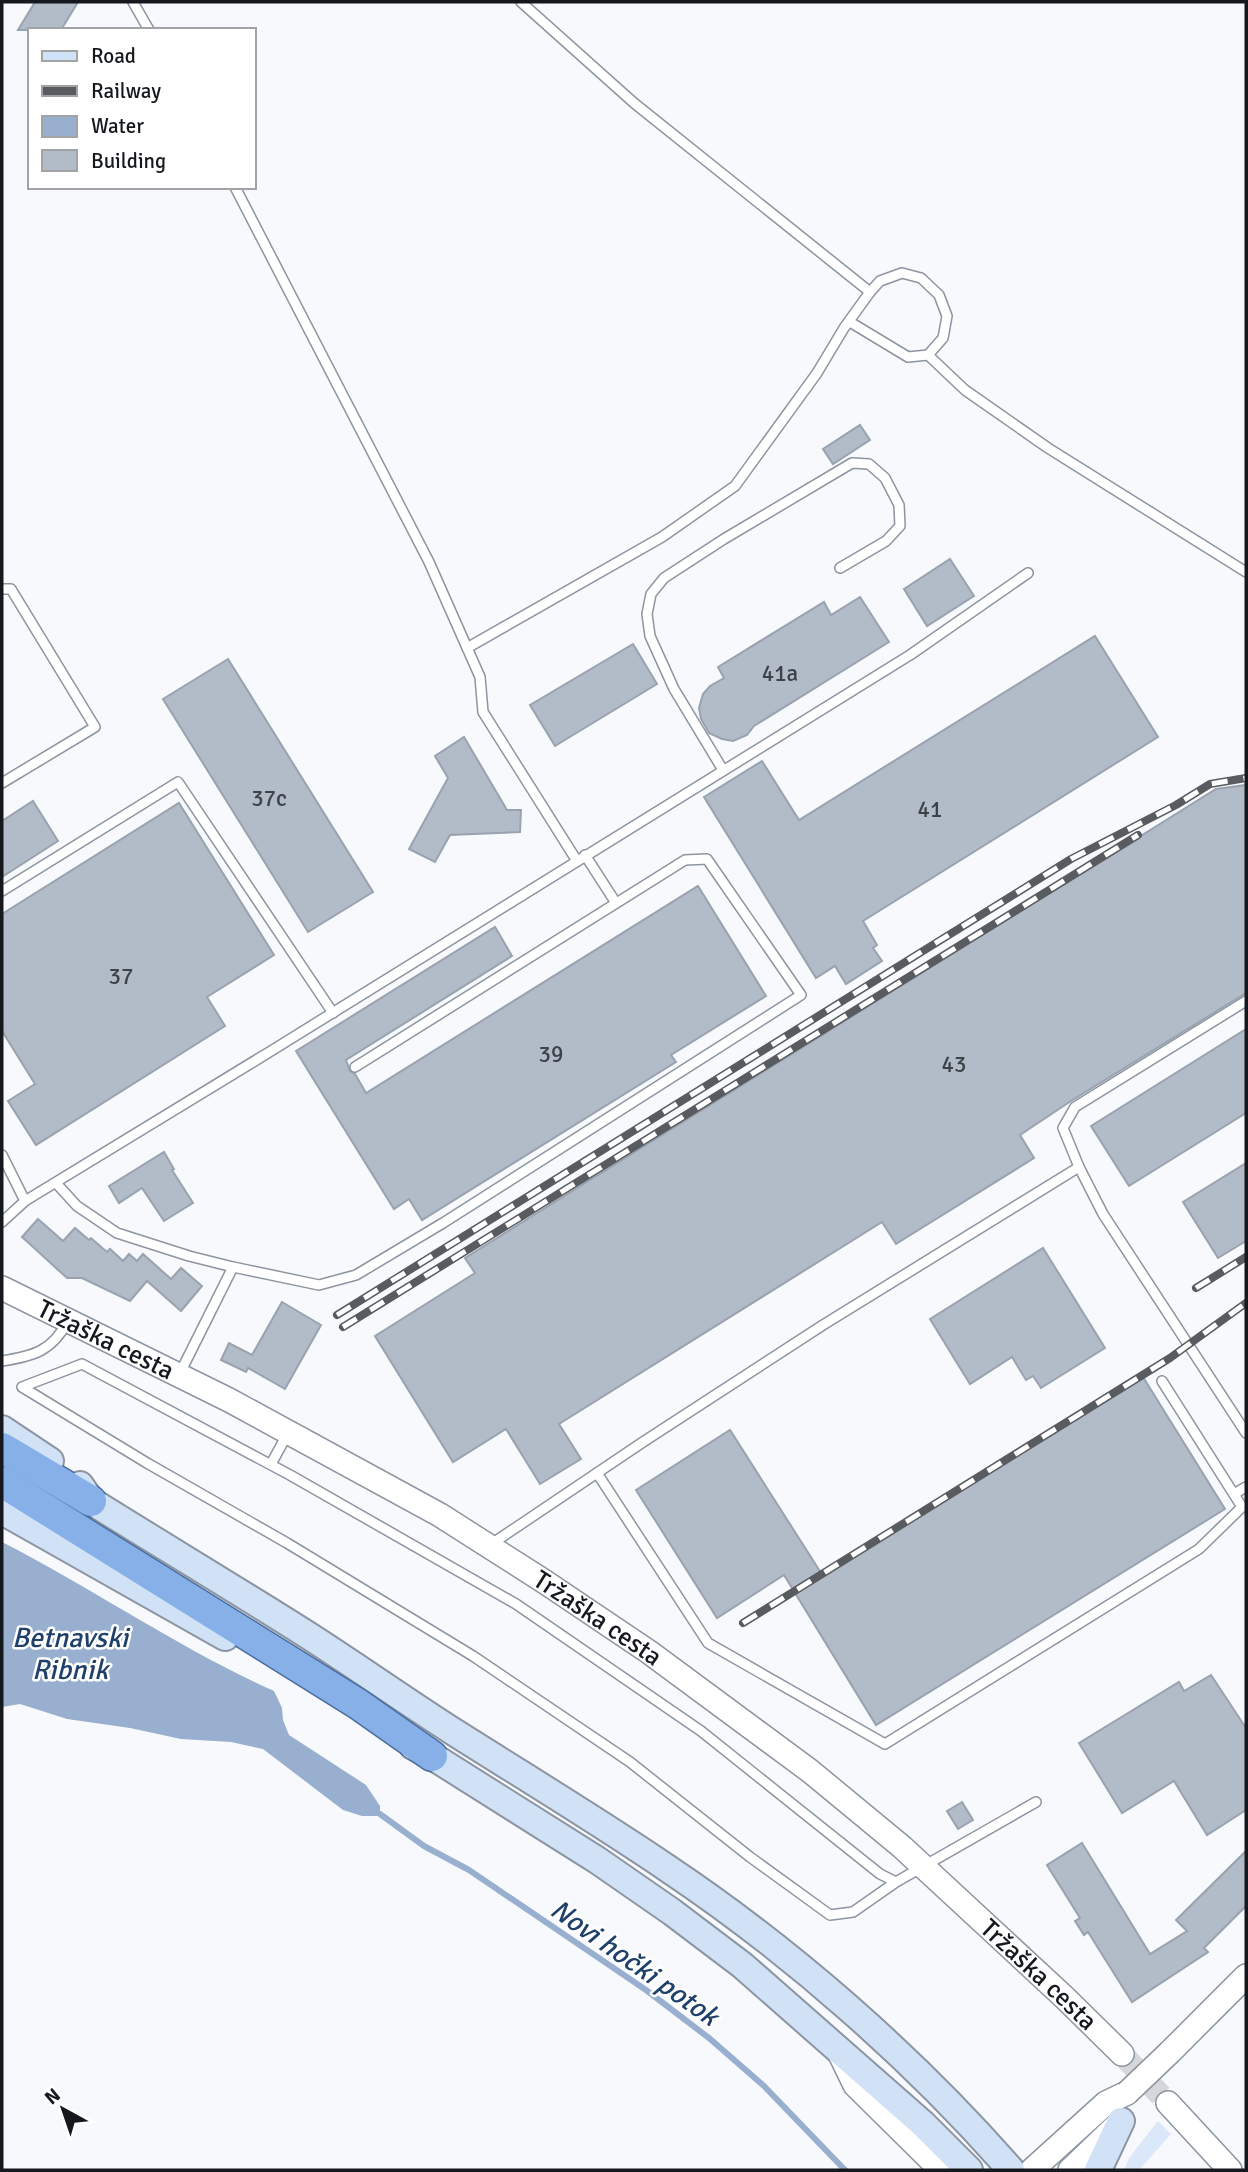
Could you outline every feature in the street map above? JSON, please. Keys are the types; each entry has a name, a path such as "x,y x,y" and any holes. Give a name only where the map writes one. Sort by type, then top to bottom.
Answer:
{"highway":[{"path":"2,1448 91,1502"},
{"path":"2,1482 358,1704 432,1756"}],"main road":[{"path":"2,1429 73,1475 91,1502 307,1635 712,1899 791,1960 871,2029 913,2068 1011,2170"},
{"path":"2,1511 188,1616 327,1700 432,1756 597,1860 742,1965 923,2124 969,2170"},
{"path":"1098,2170 1121,2121"}],"street":[{"name":"Tržaška cesta","path":"2,1288 289,1431 440,1515 545,1582 659,1660 810,1772 924,1866 1122,2054"},
{"path":"1032,2170 1106,2103 1127,2093 1246,1976"},
{"path":"838,2049 855,2085 941,2170"},
{"path":"1070,2170 1121,2121 1127,2093"},
{"path":"1168,2103 1230,2170"}],"lane":[{"path":"133,2 148,28"},
{"path":"521,2 634,103 870,292"},
{"path":"236,189 429,562 480,677 483,712 581,858 616,903"},
{"path":"467,648 662,537 735,486 817,373 850,322 870,292 880,281 902,273 921,278 939,295 947,316 943,338 928,355 908,357 850,322"},
{"path":"928,355 965,390 1037,440 1246,572"},
{"path":"723,770 674,689 650,636 647,614 652,594 664,578 724,539 852,463 869,464 885,478 899,505 900,526 886,541 840,568"},
{"path":"2,1222 25,1201 910,655 1028,573"},
{"path":"2,589 10,589 95,727 2,783"},
{"path":"2,891 178,782 333,1013"},
{"path":"56,1182 76,1206 117,1233 189,1256 319,1285 356,1275 443,1223 801,995 707,859 685,860 355,1067"},
{"path":"1246,1001 1075,1107 1063,1128 1103,1214 1246,1433"},
{"path":"2,1154 25,1201"},
{"path":"488,1546 823,1325 1079,1167"},
{"path":"180,1375 233,1267"},
{"path":"2,1361 27,1357 43,1350 57,1339 68,1320"},
{"path":"897,1882 880,1874 701,1731 516,1604 271,1464 82,1364 22,1387 473,1656 630,1762 750,1857 830,1915 853,1912 897,1882 1036,1802"},
{"path":"597,1473 708,1643 885,1744 1199,1549 1242,1507 1162,1381"},
{"path":"271,1464 289,1431"},
{"path":"1234,1494 1246,1487"}],"shaded area":[{"path":"1158,2121 1171,2134 1139,2170 1124,2170 1129,2158"}],"water":[{"name":"Betnavski Ribnik","path":"2,1542 205,1657 274,1691 289,1735 366,1785 380,1806 380,1814 362,1816 343,1810 263,1749 231,1742 181,1739 67,1719 20,1704 2,1707"}],"building":[{"path":"35,2 78,2 62,28 18,30"},
{"path":"860,425 870,440 833,464 823,449"},
{"path":"950,559 974,596 927,626 904,589"},
{"path":"860,597 889,642 754,726 747,735 733,741 709,733 701,719 699,708 703,694 710,686 724,678 718,667 824,602 831,615"},
{"path":"1095,636 1158,737 863,921 877,945 873,948 882,961 846,984 835,966 816,978 704,797 762,761 799,820"},
{"path":"633,644 657,684 555,746 530,705"},
{"path":"228,659 373,892 308,932 163,699"},
{"path":"464,737 507,810 521,810 520,832 450,835 435,862 409,849 448,778 435,756"},
{"path":"1246,785 1246,993 1020,1135 1034,1158 896,1244 882,1222 559,1424 581,1459 540,1484 506,1429 453,1462 375,1336 475,1273 465,1258 1216,789"},
{"path":"33,801 58,841 2,877 2,821"},
{"path":"179,803 274,955 207,997 225,1026 36,1145 8,1101 35,1084 2,1031 2,914"},
{"path":"698,886 766,996 671,1055 676,1062 422,1220 409,1199 394,1209 296,1051 495,927 512,956 346,1060 350,1071 355,1074 366,1093"},
{"path":"1246,1029 1246,1113 1129,1186 1091,1126"},
{"path":"164,1152 193,1203 164,1221 142,1188 119,1203 109,1186"},
{"path":"1246,1163 1246,1241 1218,1258 1183,1202"},
{"path":"38,1219 63,1241 75,1228 107,1252 110,1249 123,1261 129,1254 137,1261 143,1254 171,1279 181,1268 202,1286 181,1311 147,1281 130,1301 82,1278 67,1278 22,1237"},
{"path":"1043,1248 1105,1348 1041,1388 1033,1376 1026,1380 1012,1357 970,1384 930,1319"},
{"path":"282,1302 321,1325 285,1389 248,1368 246,1372 221,1360 229,1343 252,1355"},
{"path":"1143,1377 1225,1509 876,1725 784,1575 717,1618 636,1490 730,1430 823,1576"},
{"path":"1211,1675 1246,1728 1246,1810 1207,1835 1174,1781 1122,1813 1079,1743 1179,1682 1184,1691"},
{"path":"962,1802 973,1820 958,1829 947,1811"},
{"path":"1082,1843 1150,1954 1187,1931 1176,1920 1246,1851 1246,1906 1204,1948 1208,1952 1132,2002 1088,1932 1084,1935 1075,1921 1080,1918 1047,1865"}],"waterway":[{"name":"Novi hočki potok","path":"380,1814 424,1846 469,1870 646,1990 709,2038 764,2086 845,2170"}],"tunnel":[{"path":"1122,2054 1168,2103"}],"railway":[{"path":"337,1315 1071,859 1176,805 1210,784 1246,778"},
{"path":"343,1327 1138,835"},
{"path":"1196,1288 1246,1257"},
{"path":"743,1623 1170,1358 1246,1303"}]}
